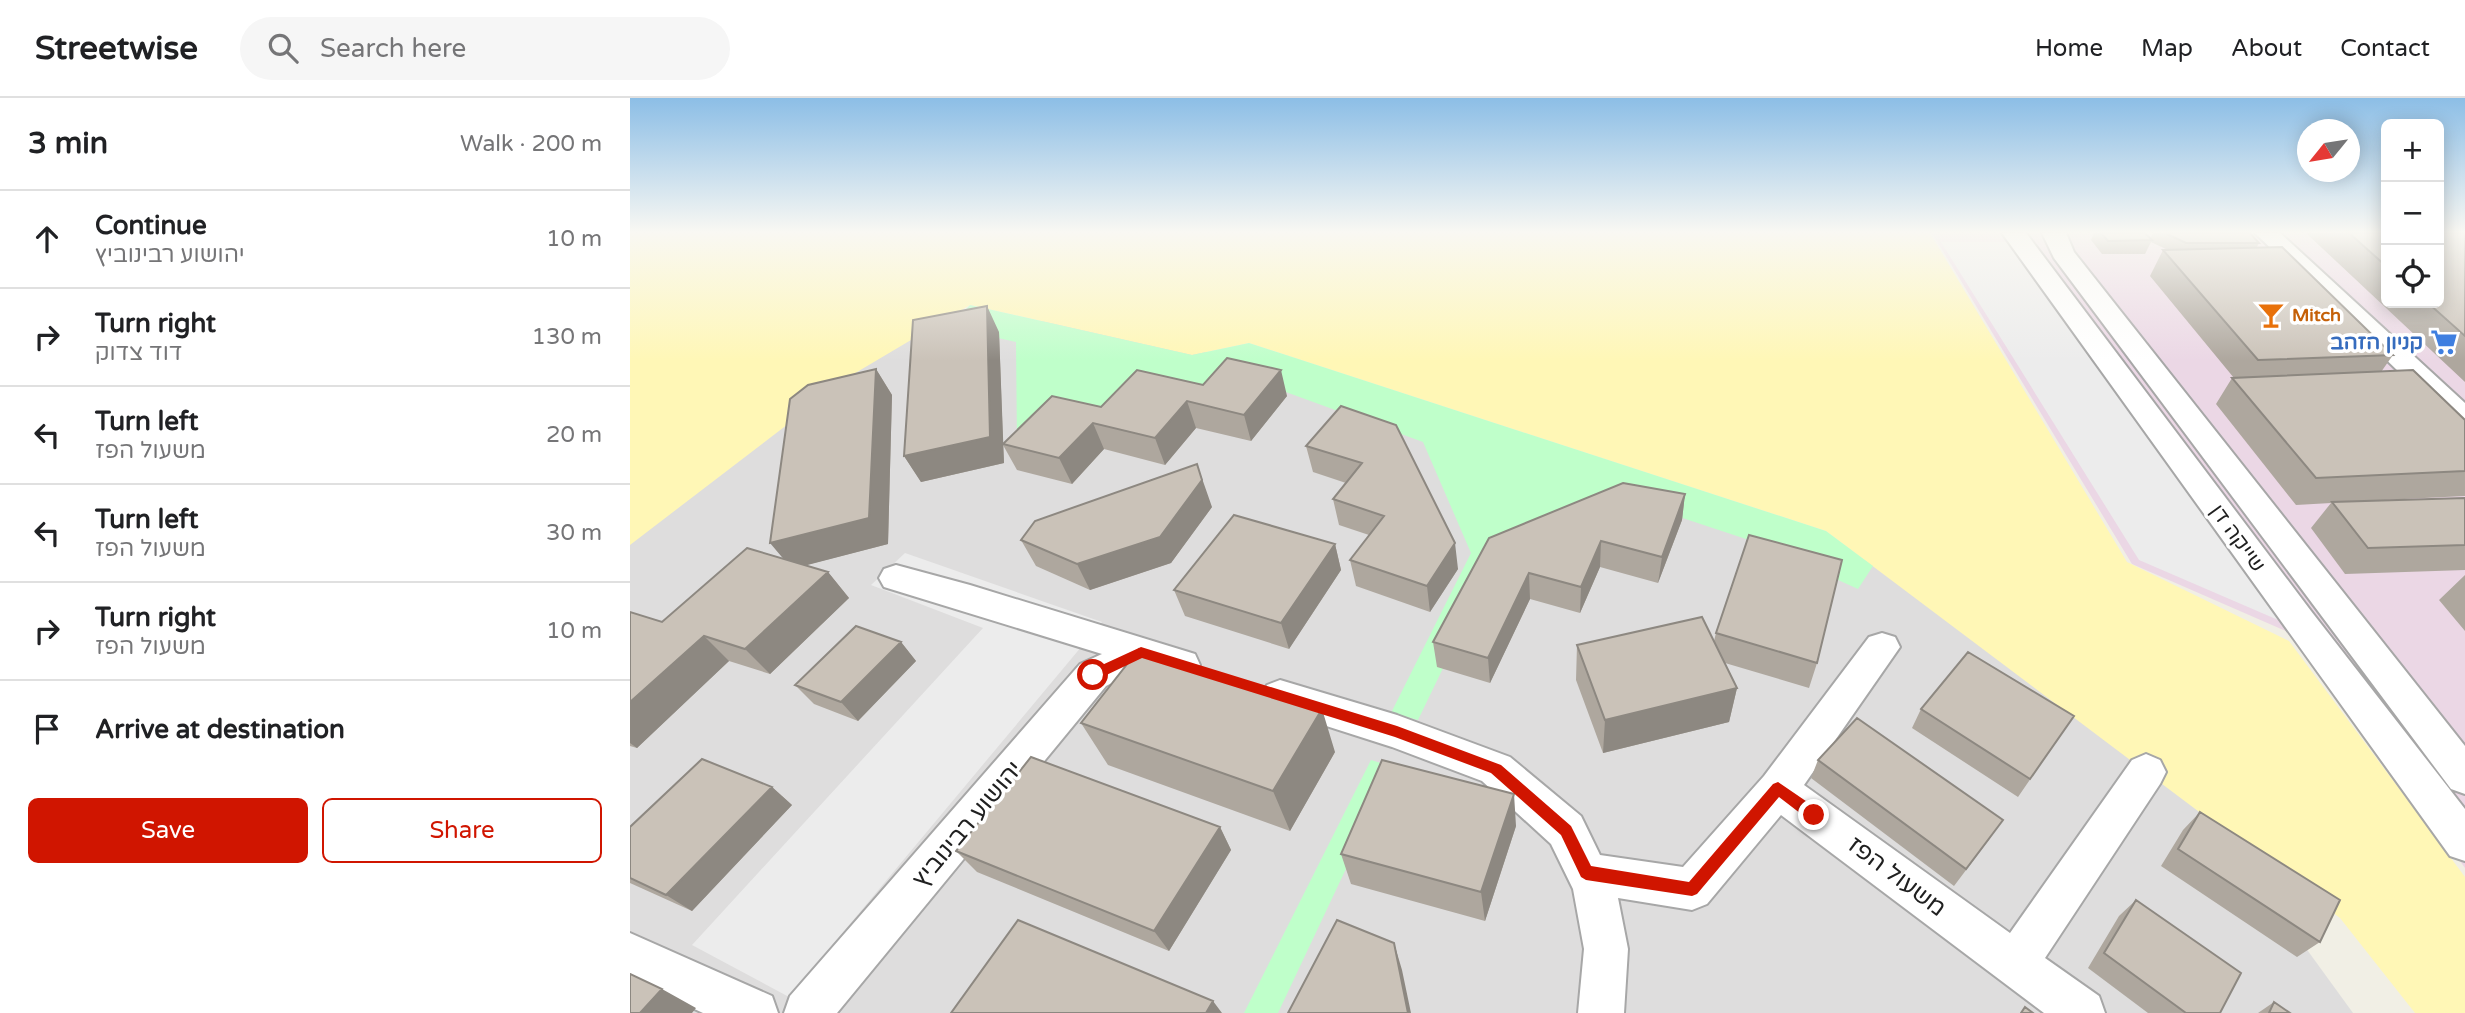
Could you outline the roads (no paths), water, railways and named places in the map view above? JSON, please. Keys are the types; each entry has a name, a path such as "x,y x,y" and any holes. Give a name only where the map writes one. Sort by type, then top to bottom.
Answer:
{"street":[{"name":"שייקה דן","path":"2045,276 2465,842"},
{"name":"שייקה דן","path":"2080,276 2465,776"},
{"path":"2312,276 2465,419"},
{"path":"896,578 970,598 1397,732 1496,769 1566,830 1594,887 1606,949 1601,1013"},
{"path":"1586,873 1692,889 1778,789 1882,647"},
{"name":"יהושוע רבינוביץ","path":"807,1013 1093,675 1141,652"},
{"path":"2015,964 2146,772"},
{"name":"משעול הפז","path":"1778,789 2082,1013"},
{"path":"630,956 755,1013"}],"place":[{"name":"Mitch","path":"2271,315"},
{"name":"קניון הזהב","path":"2444,342"}]}
